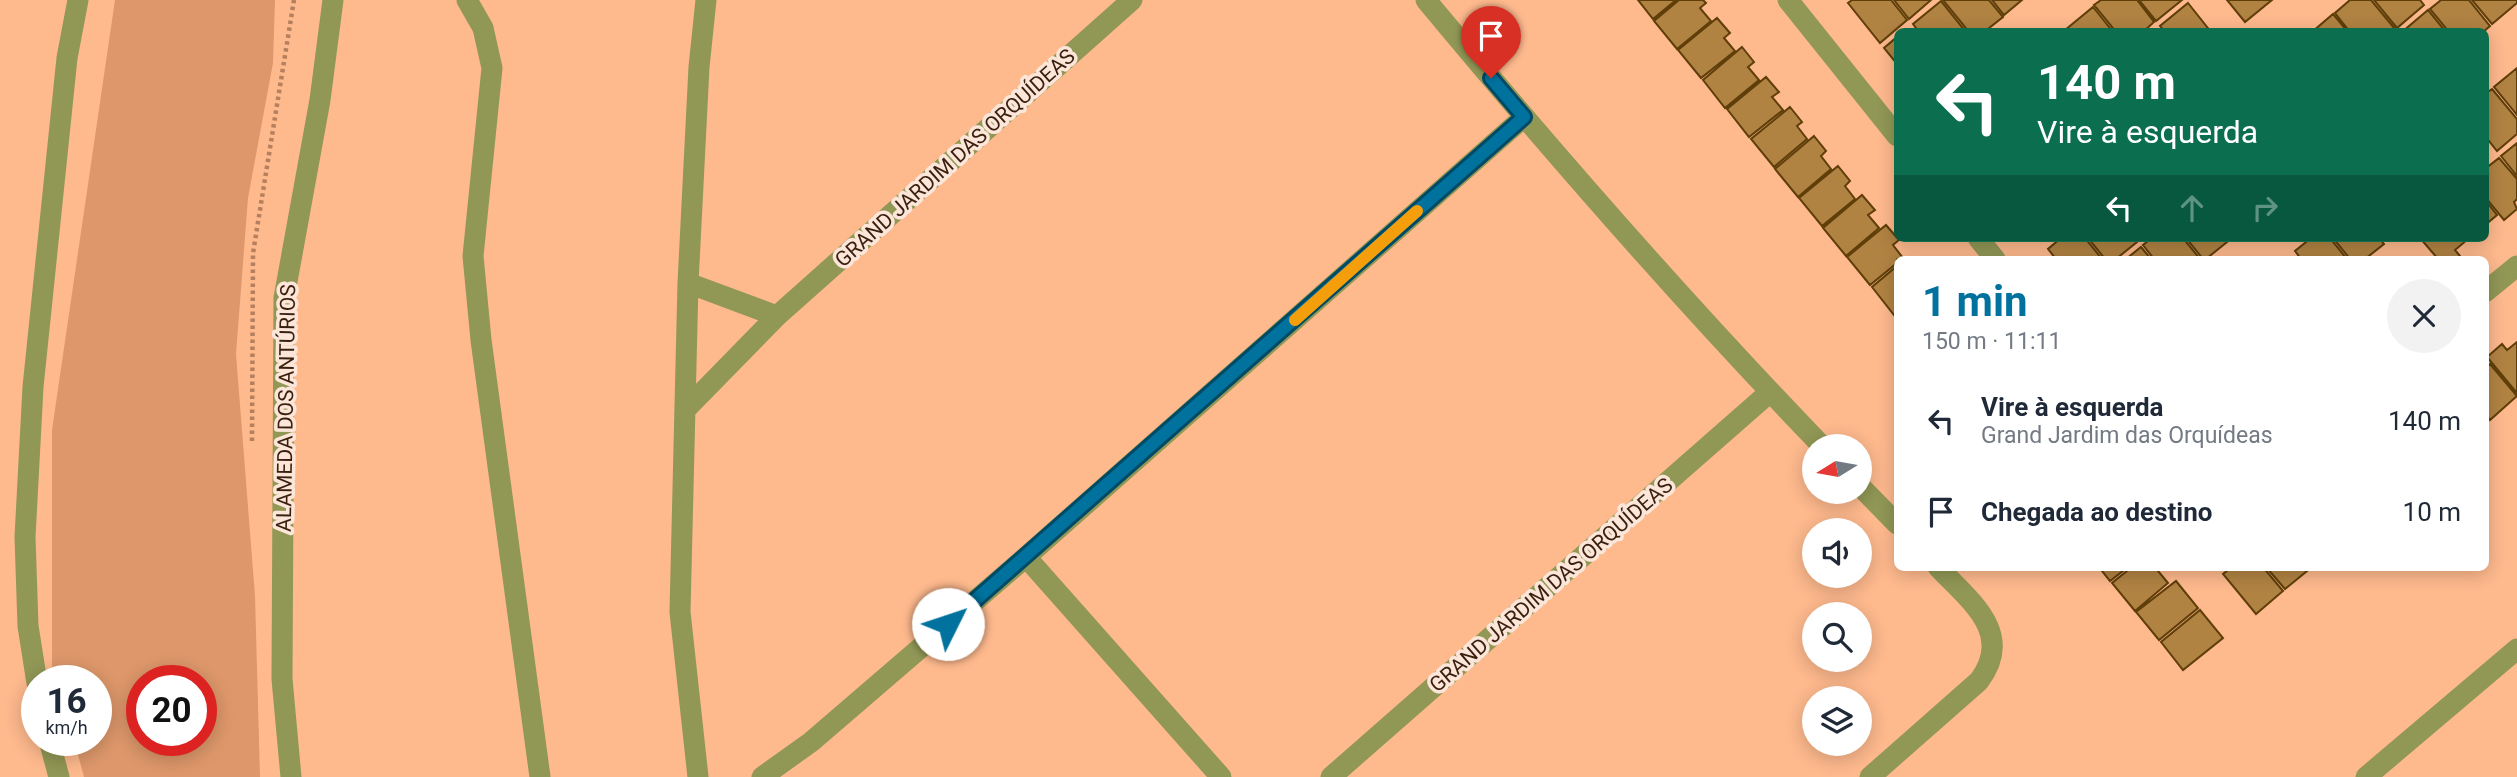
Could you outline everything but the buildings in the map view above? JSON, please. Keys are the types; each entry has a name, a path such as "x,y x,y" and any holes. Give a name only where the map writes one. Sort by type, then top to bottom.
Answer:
{"street":[{"path":"34,665 28,626 26,537 33,387 67,58 78,0"},
{"path":"467,0 483,28 492,68 473,256 481,341 540,777"},
{"path":"698,777 680,612 688,283 699,67 706,0"},
{"name":"GRAND JARDIM DAS ORQUÍDEAS","path":"685,410 777,316 1132,0"},
{"path":"1426,0 1524,117 1810,434"},
{"path":"1788,0 1894,132"},
{"name":"ALAMEDA DOS ANTÚRIOS","path":"291,777 282,679 284,298 320,100 329,6"},
{"path":"762,777 811,742 1026,558 1524,117"},
{"path":"1981,242 1993,256"},
{"path":"2489,289 2517,266"},
{"path":"688,283 777,316"},
{"name":"GRAND JARDIM DAS ORQUÍDEAS","path":"1331,777 1770,392"},
{"path":"1872,498 1894,521"},
{"path":"1026,558 1220,777"},
{"path":"1870,777 1979,681 1990,667 1994,651 1991,630 1983,616 1942,571"},
{"path":"2366,777 2517,649"},
{"path":"54,756 60,777"}],"shaded area":[{"path":"115,0 275,0 273,63 248,198 236,354 255,596 260,777 84,777 78,756 112,756 112,665 52,665 52,430"}],"slow traffic":[{"path":"1295,320 1417,211"}],"route":[{"path":"948,624 1524,117 1491,78"}]}
